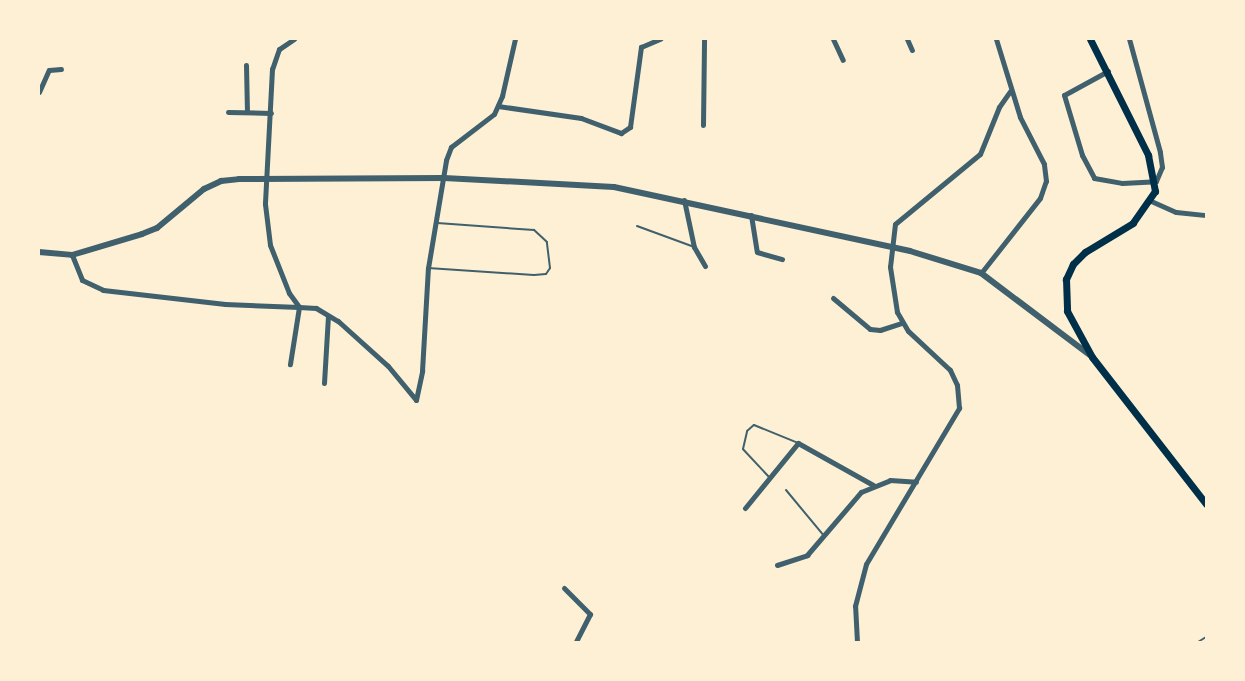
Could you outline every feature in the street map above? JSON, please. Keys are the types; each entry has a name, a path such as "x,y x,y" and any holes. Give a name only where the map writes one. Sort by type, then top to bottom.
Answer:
{"main road":[{"path":"1090,39 1140,136 1156,181 1151,201 1133,223 1085,252 1066,279 1066,311 1092,357 1206,504"}],"street":[{"path":"290,364 298,307 270,245 265,219 275,58 279,49 294,39"},
{"path":"72,255 82,280 103,290 225,304 316,308 388,366 416,400 422,371 428,268 451,147 486,120 498,106 515,39"},
{"path":"498,106 581,118 621,133 630,127 641,47 660,39"},
{"path":"703,125 704,39"},
{"path":"833,39 843,60"},
{"path":"907,39 912,50"},
{"path":"981,273 1040,198 1046,181 1044,164 1010,91 1008,73 996,39"},
{"path":"1108,71 1064,95 1082,155 1094,178 1122,183 1156,181 1162,167 1160,152 1129,39"},
{"path":"246,65 247,112"},
{"path":"39,92 49,70 61,69"},
{"path":"857,642 855,606 861,578 956,416 960,398 950,370 902,323 892,290 891,247 895,224 980,154 999,107 1010,91"},
{"path":"228,112 271,113"},
{"path":"39,252 72,255 157,228 204,189 221,181 266,177 444,178 614,187 752,214 891,247 981,273 1092,357"},
{"path":"684,201 694,247 705,266"},
{"path":"1151,201 1176,212 1206,215"},
{"path":"752,214 757,252 782,259"},
{"path":"833,298 870,329 880,330 902,323"},
{"path":"324,383 327,316"},
{"path":"745,507 798,443 873,485"},
{"path":"777,565 807,555 861,492 873,485 890,480 916,482"},
{"path":"564,588 590,614 576,642"}],"lane":[{"path":"428,268 534,274 546,274 550,268 547,242 534,230 437,223"},
{"path":"637,226 694,247"},
{"path":"769,477 743,449 747,431 754,425 798,443"},
{"path":"786,490 824,536"},
{"path":"1198,642 1206,637"}]}
